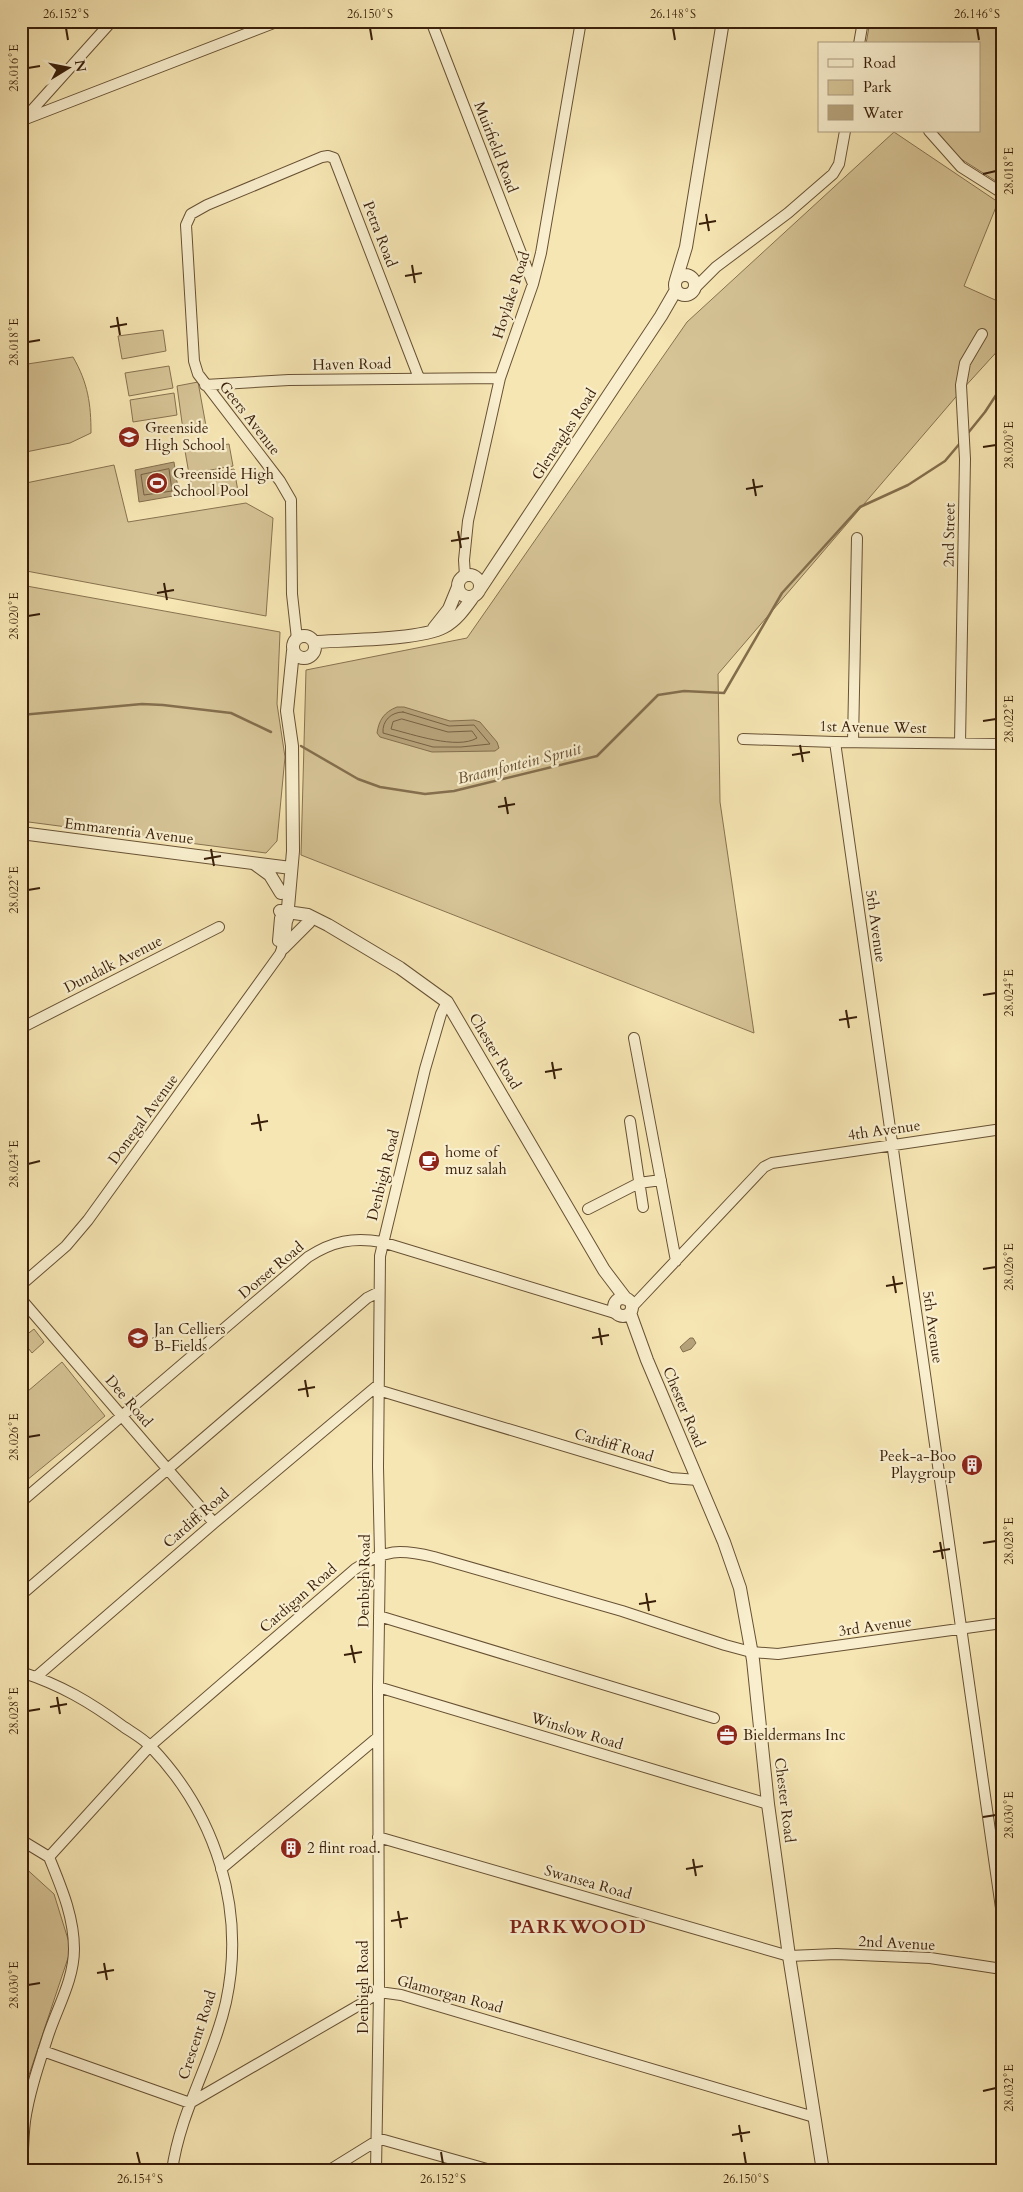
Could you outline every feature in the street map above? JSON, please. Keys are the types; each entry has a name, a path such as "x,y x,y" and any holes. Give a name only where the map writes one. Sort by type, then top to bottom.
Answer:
{"street":[{"path":"22,120 112,21"},
{"path":"22,120 280,21"},
{"name":"Muirfield Road","path":"431,21 532,284"},
{"name":"Hoylake Road","path":"465,580 464,560 468,521 500,378 541,253 582,21"},
{"path":"685,285 686,247 723,21"},
{"path":"859,42 863,21"},
{"path":"685,285 716,267 829,179 839,164 845,132"},
{"path":"930,132 961,167 1002,192"},
{"name":"Geers Avenue","path":"295,645 292,594 292,500 280,481 205,385 196,368 185,232 187,220 192,214 207,205 322,157 332,157"},
{"name":"Petra Road","path":"332,157 338,166 419,378"},
{"name":"Gleneagles Road","path":"314,642 406,636 442,628 459,615 477,593 661,316 685,285"},
{"name":"2nd Street","path":"960,742 965,459 962,377 965,363 982,334"},
{"name":"Haven Road","path":"205,385 289,380 500,378"},
{"path":"853,742 857,538"},
{"path":"430,631 445,617 465,580 493,569"},
{"path":"465,580 479,582 477,593 463,596 465,580"},
{"path":"284,915 282,893 288,868 292,806 292,746 287,711 291,674 295,645 305,636 314,642 313,652 291,674"},
{"path":"295,645 298,656 308,657"},
{"name":"1st Avenue West","path":"743,739 1002,744"},
{"name":"5th Avenue","path":"835,742 1002,1915"},
{"name":"Emmarentia Avenue","path":"21,833 288,868"},
{"path":"253,863 270,875 282,893"},
{"path":"279,953 306,918 290,882 288,868"},
{"path":"279,953 290,882"},
{"name":"Chester Road","path":"284,915 323,922 400,968 447,1002 624,1307 735,1569 740,1588 751,1652 768,1804 789,1956 823,2171"},
{"name":"Dundalk Avenue","path":"21,1028 219,927"},
{"name":"Donegal Avenue","path":"21,1285 76,1236 279,953"},
{"name":"Denbigh Road","path":"376,2171 378,2140 378,1687 380,1554 378,1387 379,1292 382,1242 425,1069 441,1014 447,1002"},
{"path":"624,1307 647,1292 676,1261 634,1038"},
{"path":"630,1121 644,1207"},
{"name":"4th Avenue","path":"676,1261 764,1167 772,1163 1002,1129"},
{"path":"588,1209 639,1183 661,1180"},
{"name":"Dorset Road","path":"21,1502 308,1257 323,1248 345,1240 364,1239 382,1242 597,1308 624,1307"},
{"path":"21,1595 367,1298 379,1292"},
{"name":"Dee Road","path":"21,1298 214,1523"},
{"name":"Cardiff Road","path":"36,1677 214,1523 378,1387 663,1476 698,1480"},
{"name":"Cardigan Road","path":"49,1857 150,1746 355,1569 380,1554 404,1550 434,1556 622,1611 751,1652"},
{"path":"379,1616 714,1718"},
{"name":"3rd Avenue","path":"751,1652 778,1654 1002,1623"},
{"name":"Crescent Road","path":"21,1672 66,1689 96,1706 150,1746 180,1782 197,1808 210,1833 221,1869 230,1903 232,1934 231,1969 226,2002 176,2144 172,2171"},
{"name":"Winslow Road","path":"378,1687 768,1804"},
{"path":"221,1869 378,1737"},
{"name":"Swansea Road","path":"378,1837 789,1956"},
{"path":"21,1840 49,1857 68,1908 74,1954 64,1994 43,2051 25,2121 22,2171"},
{"name":"2nd Avenue","path":"789,1956 836,1954 930,1958 1002,1969"},
{"name":"Glamorgan Road","path":"190,2103 361,2004 378,1992 402,1995 814,2117"},
{"path":"43,2051 190,2103"},
{"path":"328,2171 378,2140 392,2140 494,2171"}],"green space":[{"path":"870,21 1002,21 1002,185 950,152 934,132 980,132 980,42 866,42"},
{"path":"894,132 998,202 964,286 1002,303 1002,346 961,391 718,674 720,802 754,1033 301,855 306,670 467,638 687,322"},
{"path":"163,330 166,351 122,359 118,336"},
{"path":"73,357 88,394 91,433 70,443 21,453 21,365"},
{"path":"169,366 173,388 129,396 125,373"},
{"path":"198,382 206,426 183,430 177,386"},
{"path":"174,393 177,415 133,422 130,400"},
{"path":"229,444 233,466 189,474 185,451"},
{"path":"114,465 128,522 246,503 273,518 266,616 21,570 21,484"},
{"path":"234,469 238,491 193,498 190,476"},
{"path":"21,585 280,632 277,704 285,757 277,841 266,853 21,821"},
{"path":"34,1329 44,1342 32,1353 21,1339"},
{"path":"62,1362 105,1416 21,1485 21,1397"},
{"path":"21,1864 54,1894 71,1949 21,2099"}],"water":[{"name":"Greenside High School Pool","path":"174,462 179,495 139,502 135,470"},
{"path":"397,707 404,707 450,721 474,720 480,722 497,742 499,748 495,751 432,752 380,737 377,733 381,720 385,714"},
{"path":"690,1338 693,1338 696,1343 691,1349 683,1352 680,1347"}],"waterway":[{"name":"Braamfontein Spruit","path":"968,433 1002,386"},
{"name":"Braamfontein Spruit","path":"301,746 358,779 380,787 425,794 454,791 597,756 658,695 684,691 724,693 782,593 860,507 908,485 945,461 961,442"},
{"name":"Braamfontein Spruit","path":"21,715 142,704 163,705 231,713 271,732"}],"place":[{"name":"Greenside High School","path":"129,437"},
{"name":"Greenside High School Pool","path":"157,483"},
{"name":"home of muz salah","path":"429,1161"},
{"name":"Jan Celliers B-Fields","path":"138,1338"},
{"name":"Peek-a-Boo Playgroup","path":"972,1465"},
{"name":"Bieldermans Inc","path":"727,1735"},
{"name":"2 flint road.","path":"291,1848"}],"district":[{"name":"PARKWOOD","path":"578,1926"}]}
